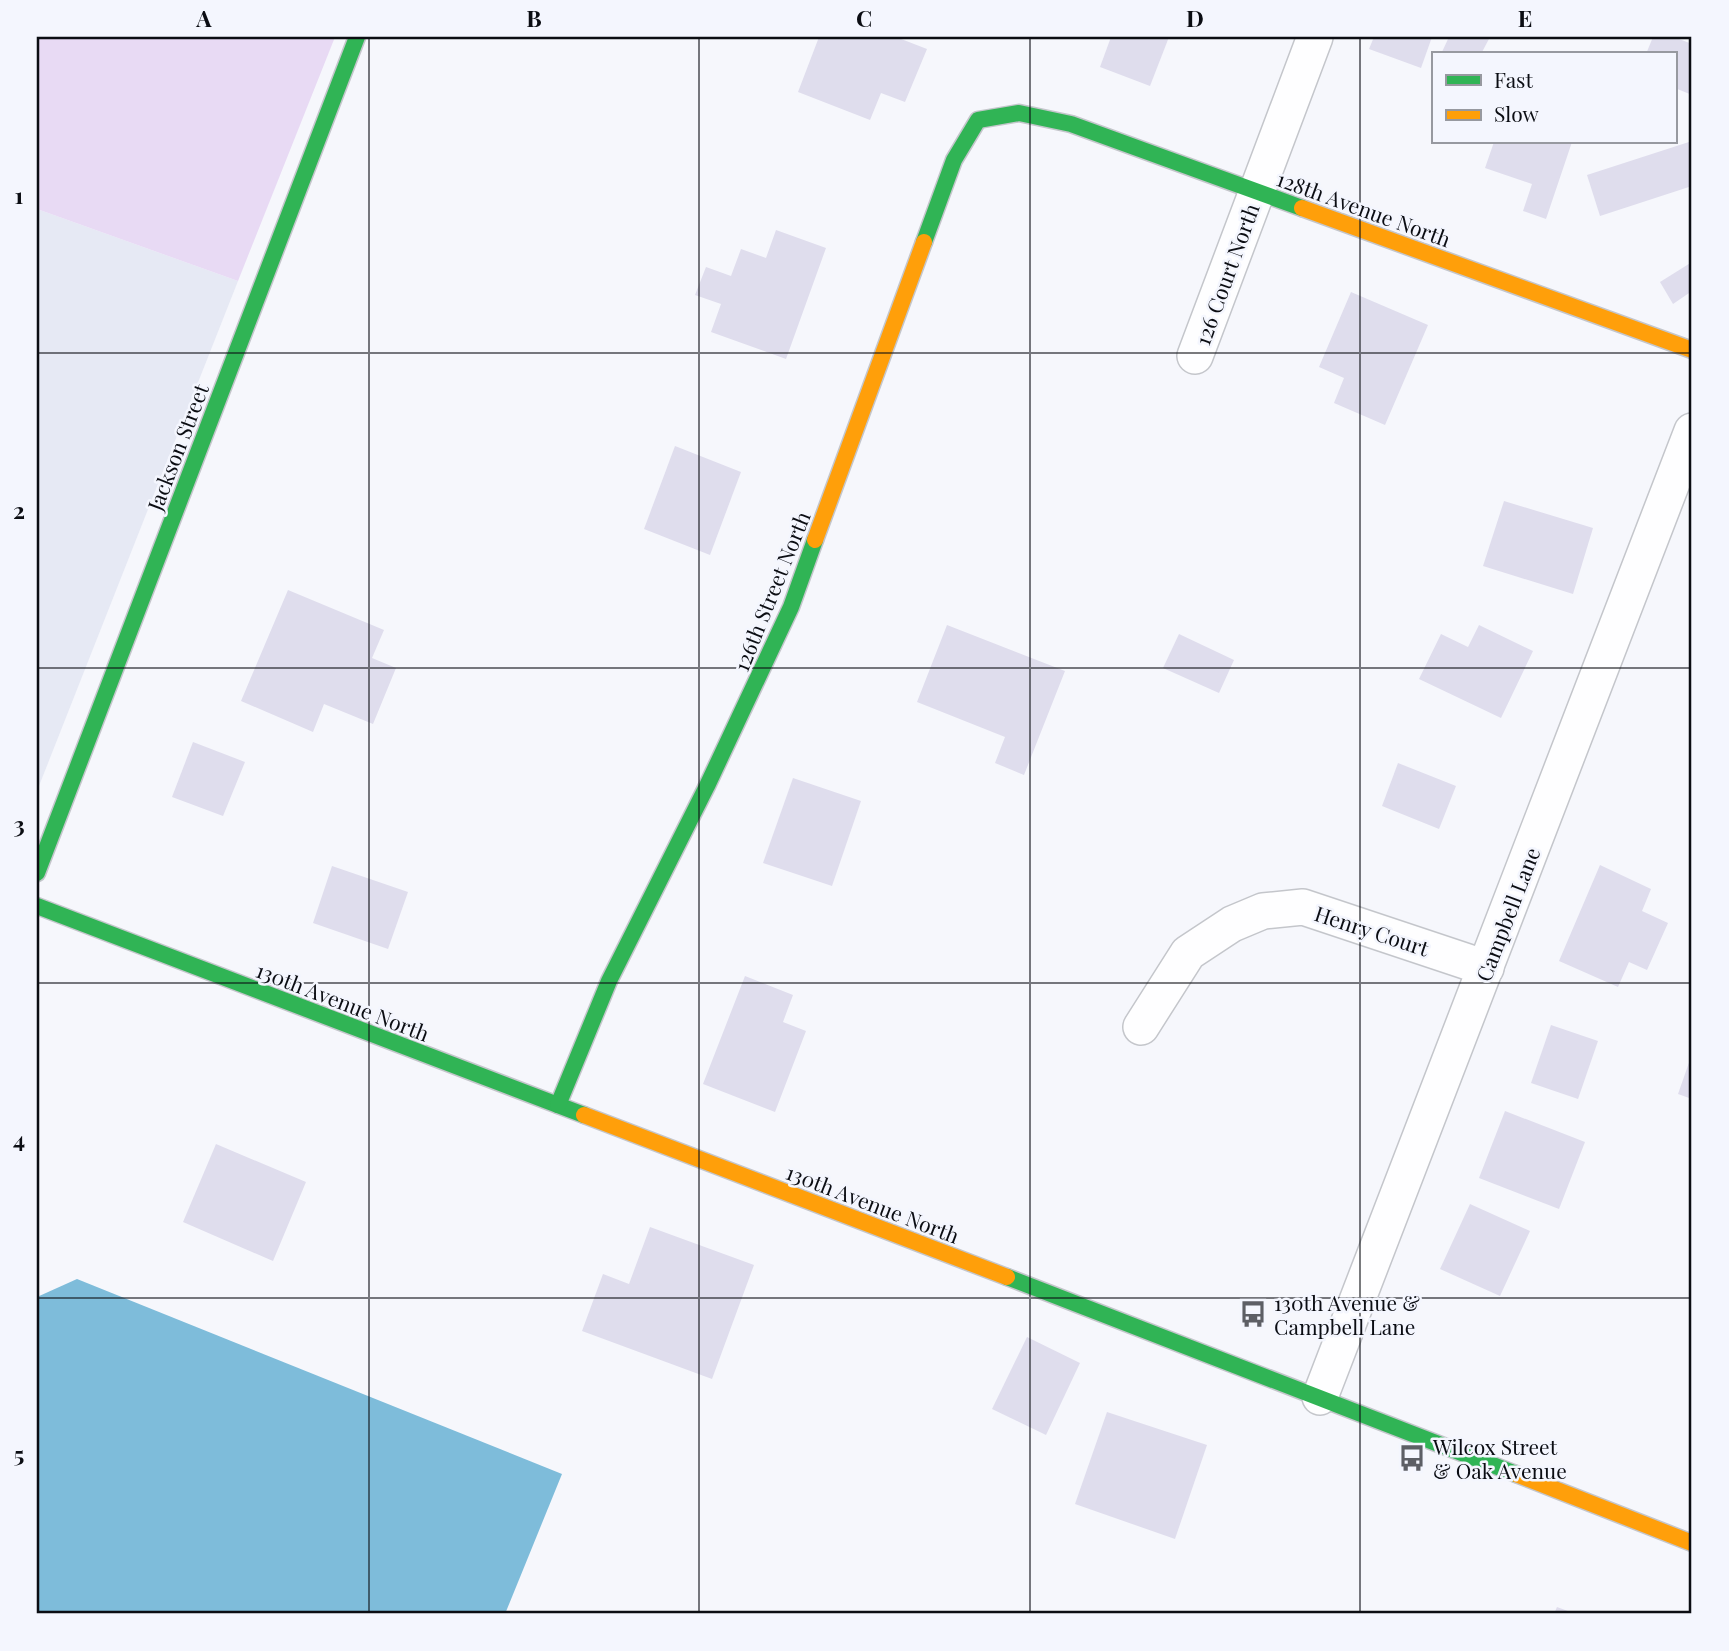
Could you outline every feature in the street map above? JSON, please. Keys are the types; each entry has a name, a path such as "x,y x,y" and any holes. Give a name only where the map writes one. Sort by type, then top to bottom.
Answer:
{"street":[{"name":"Jackson Street","path":"37,873 357,37"},
{"name":"126 Court North","path":"1195,356 1315,37"},
{"name":"128th Avenue North","path":"1019,113 1071,124 1692,349"},
{"name":"126th Street North","path":"558,1105 609,981 792,607 954,160 978,120 1019,113"},
{"name":"Campbell Lane","path":"1320,1397 1692,430"},
{"name":"130th Avenue North","path":"37,906 1320,1397 1692,1543"},
{"name":"Henry Court","path":"1141,1027 1188,953 1232,925 1263,911 1303,907 1486,968"}],"shaded area":[{"path":"37,37 335,37 238,281 37,209"},
{"path":"37,209 238,281 37,791"}],"water":[{"path":"77,1279 562,1474 505,1614 37,1614 37,1297"}],"building":[{"path":"819,37 896,37 927,49 905,102 881,93 870,120 798,92"},
{"path":"1111,37 1169,37 1150,86 1100,67"},
{"path":"1374,37 1432,37 1421,68 1369,49"},
{"path":"1449,37 1490,37 1482,52 1442,52"},
{"path":"1653,37 1674,37 1692,44 1692,95 1676,88 1676,52 1647,52"},
{"path":"1692,141 1692,186 1600,216 1587,175"},
{"path":"1493,144 1571,144 1546,219 1523,211 1532,184 1485,168"},
{"path":"776,230 826,248 786,359 711,332 721,304 695,295 706,267 731,276 741,249 766,258"},
{"path":"1692,262 1692,291 1673,304 1660,282"},
{"path":"1351,292 1428,325 1385,425 1334,403 1344,378 1319,367"},
{"path":"675,446 741,472 710,555 644,529"},
{"path":"1504,501 1593,528 1573,594 1483,566"},
{"path":"288,590 384,630 372,658 396,668 373,724 324,704 313,732 241,701"},
{"path":"947,625 1065,671 1024,775 995,763 1005,737 917,702"},
{"path":"1479,625 1533,651 1501,718 1419,679 1441,634 1468,647"},
{"path":"1179,634 1234,660 1219,693 1163,668"},
{"path":"193,742 245,762 223,816 172,797"},
{"path":"1398,763 1456,786 1439,829 1382,806"},
{"path":"793,778 861,801 832,886 763,863"},
{"path":"1600,865 1651,889 1642,911 1668,923 1647,970 1629,962 1618,987 1559,961"},
{"path":"332,866 408,892 388,949 313,923"},
{"path":"745,976 793,995 783,1022 806,1031 775,1112 703,1084"},
{"path":"1551,1025 1598,1041 1578,1099 1531,1083"},
{"path":"1692,1054 1692,1099 1678,1094"},
{"path":"1505,1111 1585,1142 1559,1209 1479,1178"},
{"path":"216,1144 306,1182 273,1261 183,1222"},
{"path":"1470,1204 1530,1231 1500,1296 1440,1269"},
{"path":"650,1227 754,1265 712,1379 582,1331 603,1274 629,1284"},
{"path":"1027,1337 1080,1363 1046,1435 992,1409"},
{"path":"1107,1412 1207,1445 1175,1539 1075,1504"},
{"path":"1557,1607 1576,1614 1554,1614"}],"traffic: fast":[{"path":"37,873 357,37"},
{"path":"924,242 954,160 978,120 1019,113 1071,124 1302,208"},
{"path":"558,1105 609,981 707,786 791,607 815,540"},
{"path":"37,906 584,1115"},
{"path":"1007,1277 1516,1474"}],"traffic: slow":[{"path":"1302,208 1692,350"},
{"path":"815,540 924,242"},
{"path":"584,1115 1007,1277"},
{"path":"1516,1474 1692,1543"}],"place":[{"name":"130th Avenue & Campbell Lane","path":"1253,1314"},
{"name":"Wilcox Street & Oak Avenue","path":"1412,1458"}]}
